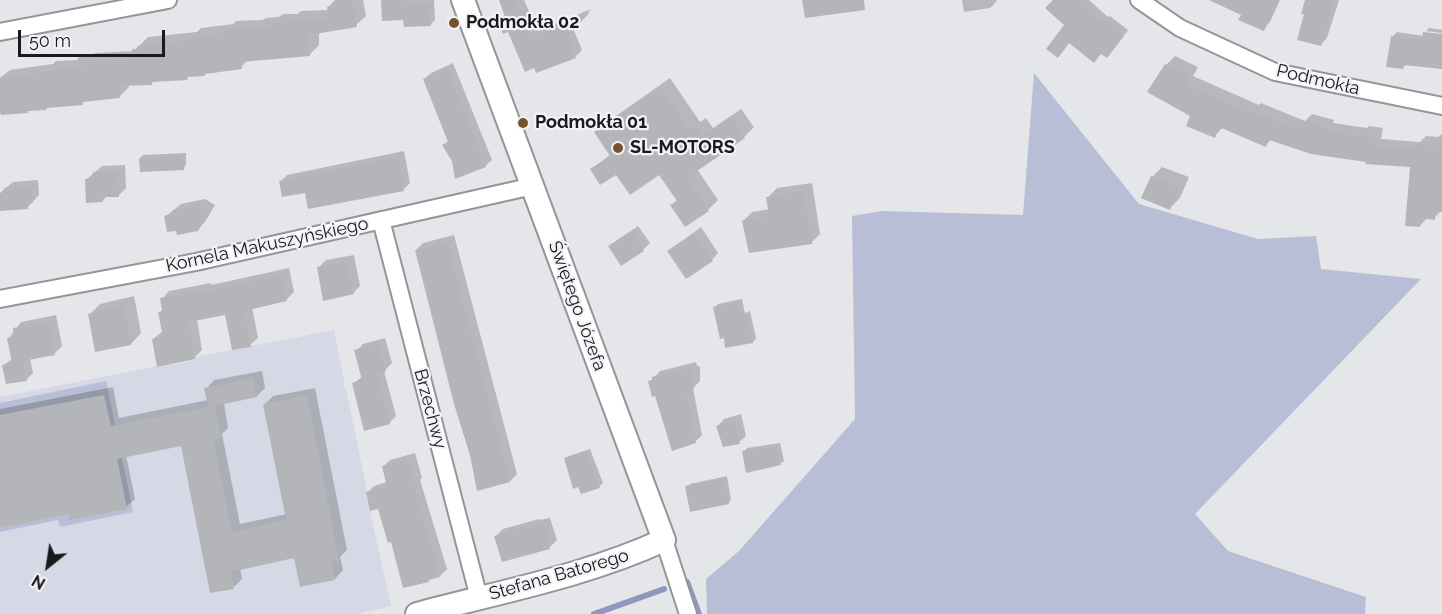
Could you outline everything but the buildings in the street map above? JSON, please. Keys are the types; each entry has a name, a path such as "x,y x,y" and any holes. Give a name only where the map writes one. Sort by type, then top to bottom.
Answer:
{"street":[{"path":"0,32 168,0"},
{"name":"Świętego Józefa","path":"463,0 664,540 688,614"},
{"name":"Podmokła","path":"1139,0 1180,28 1275,72 1442,106"},
{"name":"Kornela Makuszyńskiego","path":"0,299 196,262 533,186"},
{"name":"Brzechwy","path":"381,220 479,598"},
{"name":"Stefana Batorego","path":"417,614 624,557 664,540"}],"shaded area":[{"path":"1034,73 1139,204 1258,239 1316,236 1321,269 1421,279 1195,514 1228,551 1366,597 1365,614 707,614 706,579 739,551 855,419 852,216 882,211 1023,215"},
{"path":"334,330 345,384 343,385 347,393 391,606 357,614 0,614 0,397 195,360 195,357"},
{"path":"106,381 133,512 60,527 58,520 0,532 0,403"}],"waterway":[{"path":"687,582 699,614"},
{"path":"594,614 664,589"}],"place":[{"name":"Podmokła 02","path":"454,23"},
{"name":"Podmokła 01","path":"523,123"},
{"name":"SL-MOTORS","path":"618,148"}]}
